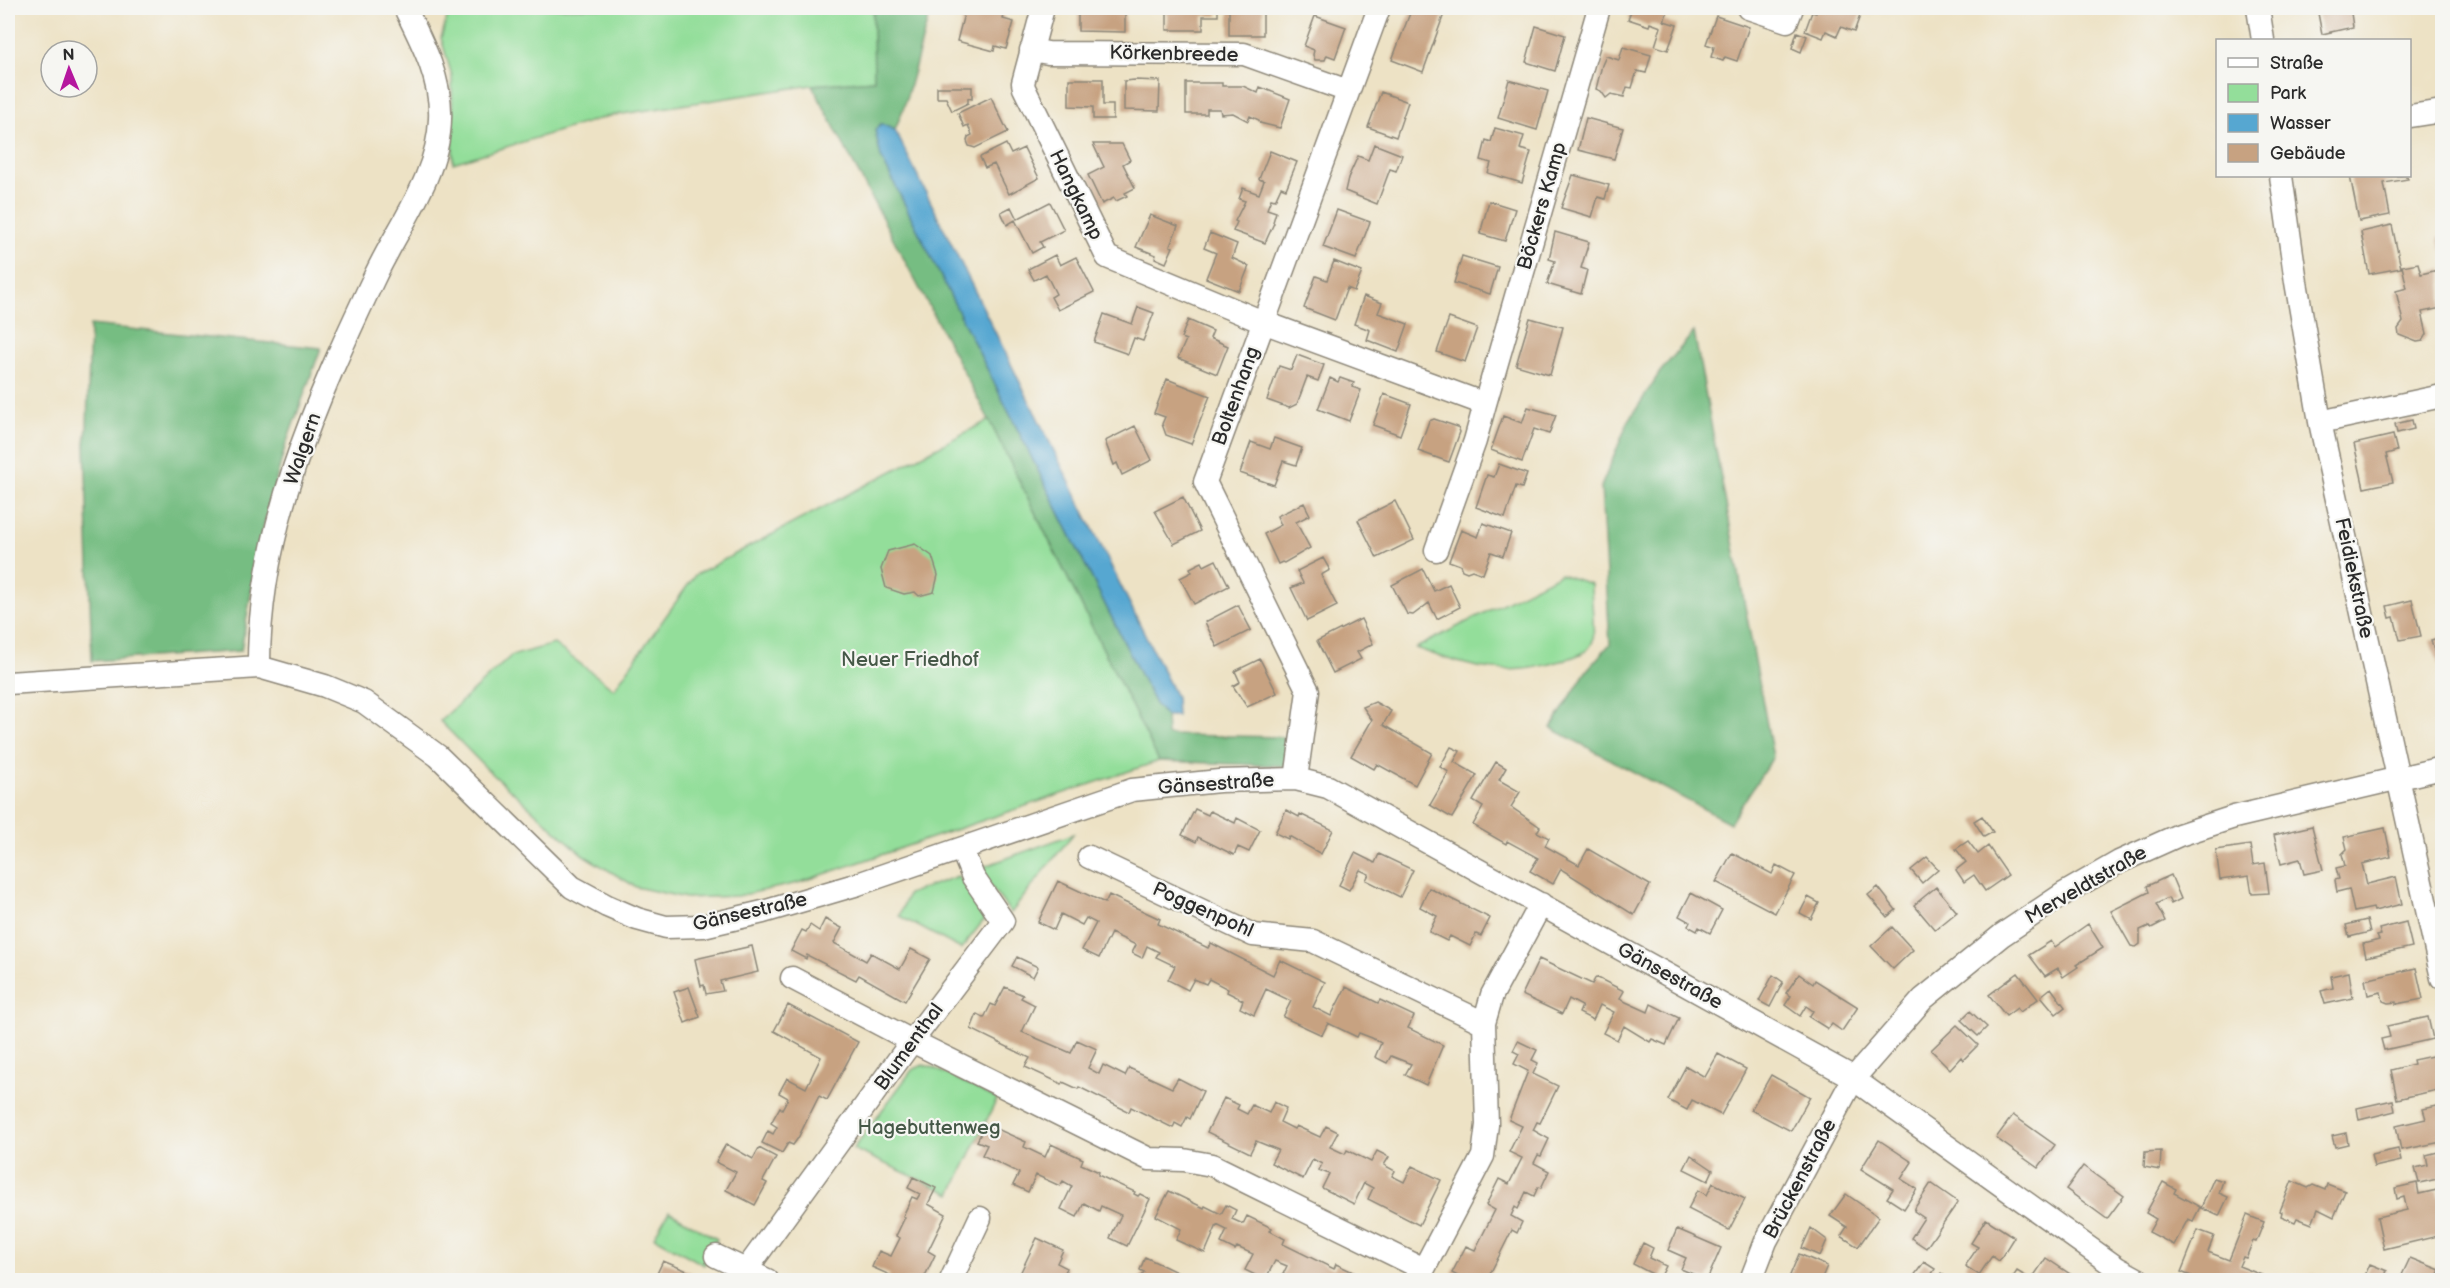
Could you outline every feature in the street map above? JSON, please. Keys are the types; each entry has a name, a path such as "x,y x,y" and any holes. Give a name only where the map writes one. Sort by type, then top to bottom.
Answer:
{"street":[{"name":"Walgern","path":"259,668 259,636 264,585 273,542 300,450 334,363 375,274 427,176 437,144 440,119 439,92 421,42 405,8"},
{"name":"Hangkamp","path":"1043,8 1023,83 1024,88 1107,257 1263,322"},
{"name":"Boltenhang","path":"1296,779 1308,691 1205,482 1379,8"},
{"name":"Böckers Kamp","path":"1436,550 1475,441 1599,8"},
{"path":"1748,8 1787,21 1792,8"},
{"path":"2258,8 2263,39"},
{"name":"Körkenbreede","path":"1031,50 1048,53 1244,54 1348,91"},
{"path":"2411,116 2442,111"},
{"name":"Feidiekstraße","path":"2281,177 2320,422 2442,978"},
{"path":"1263,322 1485,404"},
{"path":"2320,422 2442,396"},
{"path":"8,682 259,668"},
{"name":"Gänsestraße","path":"259,668 325,686 364,702 438,756 572,887 607,906 666,927 703,926 763,912 855,885 1132,790 1219,781 1296,779 1328,787 1853,1079 2113,1274 2139,1281"},
{"name":"Merveldtstraße","path":"1853,1079 1923,999 2002,934 2110,867 2179,835 2234,817 2442,768"},
{"name":"Blumenthal","path":"747,1270 912,1041 1003,921 973,877 962,850"},
{"name":"Poggenpohl","path":"1089,857 1253,935 1314,940 1484,1023"},
{"path":"792,978 912,1041 1149,1159 1184,1160 1212,1165 1421,1275 1483,1156 1487,1125 1484,1023 1492,994 1541,904"},
{"name":"Brückenstraße","path":"1751,1281 1766,1241 1853,1079"},
{"path":"951,1281 980,1218"},
{"path":"716,1256 767,1281"}],"green space":[{"path":"450,8 874,8 874,80 812,85 609,116 453,163 452,76 441,38"},
{"path":"874,8 931,8 904,107 895,130 881,124 875,130 881,157 1155,704 1166,716 1167,735 1285,737 1286,766 1159,761 989,420 812,85 874,80"},
{"path":"90,325 321,348 285,447 261,536 241,651 92,661 85,443"},
{"path":"1694,332 1773,757 1730,823 1551,728 1587,670 1610,644 1601,487 1628,422 1660,372"},
{"name":"Neuer Friedhof","path":"989,420 1159,761 798,883 738,896 686,898 636,887 583,855 487,769 440,721 511,656 554,644 614,689 695,575"},
{"path":"1560,574 1591,584 1593,640 1589,648 1582,653 1544,666 1507,670 1472,666 1416,648"},
{"path":"1073,834 1011,913 977,869"},
{"path":"958,876 985,910 984,920 961,949 899,916 908,894"},
{"name":"Hagebuttenweg","path":"923,1065 932,1067 997,1099 951,1194 853,1149 912,1070"},
{"path":"669,1211 717,1239 704,1265 654,1237"}],"water":[{"path":"881,124 895,130 1176,697 1177,716 1166,716 1155,704 881,157 875,130"}],"building":[{"path":"1078,8 1125,8 1125,32 1078,31"},
{"path":"1167,8 1218,8 1218,16 1203,16 1203,30 1167,30"},
{"path":"1229,8 1263,8 1263,35 1229,35"},
{"path":"1412,8 1457,8 1454,14 1445,11 1423,72 1392,60"},
{"path":"1632,8 1669,8 1664,21 1677,25 1668,50 1655,46 1661,27 1650,23 1649,26 1628,19"},
{"path":"1818,8 1846,8 1861,13 1854,32 1841,27 1837,36 1826,31 1823,38 1805,31 1812,12 1816,13"},
{"path":"1946,8 1970,8 1970,9 1946,12"},
{"path":"2317,8 2353,8 2354,12 2351,13 2353,27 2322,34"},
{"path":"979,9 1004,15 1003,19 1014,22 1006,49 995,46 994,51 957,41 965,10 978,14"},
{"path":"1315,16 1346,27 1335,58 1327,55 1325,60 1315,60 1314,50 1304,46"},
{"path":"1716,16 1749,27 1737,61 1725,57 1723,61 1711,57 1714,47 1706,44"},
{"path":"1536,26 1565,35 1555,71 1526,62"},
{"path":"1797,32 1807,36 1801,52 1792,48"},
{"path":"1623,47 1651,55 1646,73 1637,71 1632,88 1627,87 1624,97 1611,94 1606,98 1601,91 1596,89 1602,65 1606,56 1619,60"},
{"path":"1069,79 1103,79 1103,105 1113,105 1113,119 1093,119 1093,107 1069,106"},
{"path":"1509,80 1548,91 1537,130 1498,118"},
{"path":"1124,81 1160,81 1159,111 1124,110"},
{"path":"1186,83 1222,83 1222,86 1243,86 1258,93 1260,87 1290,99 1280,128 1260,123 1259,120 1250,116 1248,121 1233,113 1221,114 1220,109 1207,109 1207,114 1186,114"},
{"path":"937,87 972,87 972,99 968,98 968,103 952,111 946,98 937,98"},
{"path":"1381,92 1408,102 1396,137 1368,127"},
{"path":"991,97 1008,132 975,148 969,146 968,137 972,135 968,125 964,127 958,113"},
{"path":"1586,118 1623,128 1614,159 1578,150"},
{"path":"1495,128 1524,136 1520,149 1531,152 1522,183 1488,173 1491,163 1481,160 1486,140 1491,142"},
{"path":"1006,144 1011,154 1024,148 1039,178 1009,194 994,164 985,168 980,157"},
{"path":"1093,144 1122,144 1130,160 1123,164 1135,188 1125,193 1127,196 1116,201 1114,198 1102,204 1088,175 1104,167"},
{"path":"1374,144 1402,155 1396,171 1390,169 1377,204 1345,191 1358,156 1368,160"},
{"path":"1270,151 1297,162 1286,189 1281,187 1275,200 1271,199 1267,209 1276,212 1265,243 1233,231 1237,222 1235,221 1245,201 1239,199 1243,188 1259,194 1264,181 1259,179"},
{"path":"1573,175 1609,185 1605,199 1598,197 1592,217 1561,208"},
{"path":"2350,177 2407,177 2408,179 2384,183 2390,215 2359,221"},
{"path":"1489,201 1515,209 1505,241 1480,234"},
{"path":"1050,202 1064,230 1040,242 1043,247 1032,253 1015,220 1007,225 1001,212 1011,207 1017,219"},
{"path":"1337,210 1370,222 1356,259 1323,247"},
{"path":"1150,215 1178,226 1166,263 1155,258 1156,255 1136,247"},
{"path":"2392,225 2401,268 2369,274 2361,232"},
{"path":"1555,232 1589,242 1581,268 1587,270 1581,294 1547,284 1555,261 1549,259"},
{"path":"1210,233 1237,244 1232,258 1249,266 1239,291 1206,278 1216,253 1204,248"},
{"path":"2442,237 2442,252 2438,238"},
{"path":"1055,255 1060,265 1076,257 1094,292 1058,310 1051,297 1056,294 1046,274 1034,280 1028,269"},
{"path":"1462,256 1498,267 1490,294 1454,283"},
{"path":"1334,261 1362,272 1354,291 1347,288 1335,320 1304,308 1316,276 1327,280"},
{"path":"2418,263 2421,274 2442,269 2442,308 2422,312 2427,334 2423,341 2417,342 2399,335 2398,329 2403,322 2396,291 2407,288 2402,266"},
{"path":"1364,296 1382,303 1378,313 1408,324 1398,352 1367,340 1370,330 1354,324"},
{"path":"1138,307 1154,313 1143,341 1134,338 1128,354 1094,342 1104,314 1132,324"},
{"path":"1449,318 1477,328 1465,362 1437,352"},
{"path":"1530,318 1563,327 1550,375 1516,365"},
{"path":"1188,320 1213,331 1210,338 1228,346 1217,374 1178,358 1186,340 1181,338"},
{"path":"1297,355 1324,365 1318,381 1307,377 1297,404 1289,408 1267,400 1279,366 1291,370"},
{"path":"1330,378 1338,382 1340,378 1354,383 1352,387 1361,390 1349,421 1318,409"},
{"path":"1167,379 1210,396 1191,444 1166,435 1162,424 1165,417 1154,413"},
{"path":"1384,394 1411,404 1400,435 1373,425"},
{"path":"1528,407 1556,415 1549,434 1534,429 1522,462 1491,450 1503,416 1522,423"},
{"path":"1434,419 1458,427 1460,432 1449,462 1418,451 1429,421"},
{"path":"2412,420 2414,429 2397,433 2395,424"},
{"path":"1135,426 1152,460 1122,475 1117,463 1114,465 1105,441"},
{"path":"2393,435 2397,451 2386,454 2393,482 2364,488 2354,444"},
{"path":"1274,438 1302,448 1296,465 1283,461 1274,485 1240,473 1251,442 1270,449"},
{"path":"1499,464 1527,474 1522,488 1516,486 1505,518 1476,507 1487,475 1494,477"},
{"path":"1183,497 1200,531 1174,544 1155,511"},
{"path":"1395,501 1414,540 1377,558 1358,520"},
{"path":"1304,503 1310,515 1296,522 1310,548 1278,564 1264,534 1281,525 1277,516"},
{"path":"1483,523 1511,533 1503,556 1491,552 1483,574 1472,570 1467,572 1462,570 1460,565 1449,561 1461,530 1478,537"},
{"path":"915,544 932,556 938,575 934,592 919,596 915,592 904,594 886,588 881,569 888,551"},
{"path":"1323,558 1330,570 1321,575 1337,606 1307,621 1291,588 1303,583 1297,571"},
{"path":"1216,560 1229,586 1194,604 1180,578 1192,572 1190,568 1202,562 1204,566"},
{"path":"1423,569 1434,591 1449,584 1460,607 1437,619 1429,603 1413,615 1407,614 1392,585"},
{"path":"2412,600 2421,636 2400,640 2394,617 2390,618 2387,606"},
{"path":"1238,605 1251,630 1217,647 1205,622"},
{"path":"1361,619 1373,644 1357,652 1361,659 1333,673 1317,641"},
{"path":"2442,637 2442,678 2431,640"},
{"path":"1260,659 1277,693 1247,707 1233,686 1240,682 1235,671"},
{"path":"1375,702 1391,711 1383,725 1432,753 1415,785 1377,764 1374,769 1351,756 1372,720 1363,707"},
{"path":"1451,747 1460,751 1454,762 1477,775 1452,818 1430,805 1449,772 1440,767"},
{"path":"1496,762 1506,768 1499,780 1520,792 1511,807 1540,827 1537,832 1549,838 1545,846 1579,865 1588,849 1650,885 1634,915 1561,869 1553,884 1530,871 1538,858 1507,841 1506,844 1473,825 1483,807 1473,801"},
{"path":"1195,809 1208,815 1210,811 1235,823 1237,818 1260,830 1249,852 1238,847 1234,855 1198,837 1196,842 1182,835"},
{"path":"1286,810 1299,817 1300,814 1333,830 1321,854 1289,836 1288,839 1275,833"},
{"path":"1982,816 1993,832 1984,837 1974,821"},
{"path":"2312,826 2323,870 2304,874 2300,859 2281,864 2274,835"},
{"path":"2385,828 2391,857 2362,864 2367,884 2396,877 2402,904 2374,911 2373,908 2354,912 2349,889 2337,892 2335,880 2339,879 2336,868 2345,866 2342,854 2347,849 2344,837"},
{"path":"1968,841 1978,854 1988,846 2008,875 1985,891 1974,875 1964,882 1956,870 1966,862 1956,849"},
{"path":"2250,845 2253,865 2265,863 2269,893 2252,894 2249,876 2220,880 2216,850"},
{"path":"1355,853 1375,863 1379,854 1413,870 1400,897 1366,880 1369,874 1360,870 1349,890 1339,885"},
{"path":"1732,853 1772,874 1776,865 1795,875 1775,913 1716,882"},
{"path":"1927,857 1938,869 1922,883 1911,870"},
{"path":"2171,875 2181,899 2171,904 2168,898 2156,904 2165,921 2151,928 2149,926 2140,930 2140,944 2136,947 2131,946 2111,911 2149,892 2147,886"},
{"path":"1058,881 1105,903 1109,895 1160,919 1158,924 1208,948 1211,943 1273,975 1280,960 1325,982 1313,1007 1331,1016 1346,987 1378,1003 1380,1000 1414,1016 1408,1028 1443,1045 1426,1085 1405,1075 1411,1064 1391,1056 1387,1063 1375,1057 1381,1043 1372,1038 1359,1033 1357,1037 1328,1023 1322,1035 1283,1017 1291,1001 1266,989 1254,1015 1240,1008 1243,1000 1209,979 1206,984 1194,979 1188,990 1168,980 1175,966 1156,957 1159,952 1147,946 1142,958 1132,953 1136,945 1111,933 1099,958 1082,950 1096,923 1086,918 1082,925 1061,914 1054,930 1038,922"},
{"path":"1878,887 1896,910 1887,917 1868,895"},
{"path":"1936,887 1957,912 1935,930 1914,905"},
{"path":"1429,888 1490,918 1481,936 1476,934 1470,946 1450,936 1447,941 1429,932 1437,916 1420,907"},
{"path":"1691,893 1722,910 1710,933 1699,927 1697,931 1688,926 1690,922 1679,916"},
{"path":"1808,897 1819,903 1811,919 1800,913"},
{"path":"825,919 842,928 834,943 866,961 871,953 900,969 911,949 930,959 905,1001 859,975 856,980 807,955 806,959 791,951 802,930 806,932 810,925 819,931"},
{"path":"2367,920 2370,932 2349,937 2346,925"},
{"path":"2406,922 2412,947 2366,957 2363,944 2379,940 2377,936 2381,935 2379,929"},
{"path":"2088,924 2103,948 2076,965 2078,967 2063,977 2058,968 2045,976 2029,955 2051,941 2055,947"},
{"path":"1892,927 1913,950 1893,969 1871,946"},
{"path":"752,946 758,972 720,981 723,991 706,994 704,985 701,986 695,959"},
{"path":"1017,957 1038,967 1033,977 1012,966"},
{"path":"1539,959 1592,984 1596,977 1624,991 1620,998 1648,1012 1651,1004 1679,1018 1666,1045 1652,1039 1650,1042 1624,1026 1617,1040 1603,1033 1614,1012 1600,1005 1593,1020 1579,1013 1582,1006 1569,999 1562,1014 1522,995"},
{"path":"2416,968 2423,999 2396,1004 2396,1002 2383,1001 2381,992 2368,995 2365,980"},
{"path":"2349,972 2353,998 2325,1004 2321,991 2333,988 2331,976"},
{"path":"2018,973 2038,999 2020,1012 2017,1008 2006,1016 1989,995"},
{"path":"1799,974 1813,984 1815,980 1858,1007 1842,1031 1832,1024 1828,1029 1809,1017 1813,1011 1806,1006 1800,1016 1785,1005 1791,996 1786,993"},
{"path":"1773,975 1783,982 1770,1007 1759,1001"},
{"path":"689,987 700,1017 685,1023 674,992"},
{"path":"1005,987 1023,995 1021,998 1035,1005 1022,1032 1071,1053 1077,1040 1097,1049 1088,1068 1099,1074 1103,1065 1125,1076 1129,1068 1172,1088 1178,1078 1203,1091 1190,1119 1187,1117 1182,1127 1175,1123 1173,1128 1131,1107 1129,1112 1079,1087 1078,1089 1063,1082 1062,1084 1025,1067 1030,1058 971,1029 977,1014 984,1018 991,1004 995,1006"},
{"path":"2051,988 2065,1007 2056,1014 2041,996"},
{"path":"788,1005 858,1042 827,1100 819,1096 798,1138 793,1145 788,1143 782,1153 762,1143 768,1131 773,1134 777,1127 771,1123 788,1098 779,1093 787,1078 806,1088 821,1057 774,1031"},
{"path":"1970,1011 1987,1027 1978,1036 1961,1020"},
{"path":"2428,1017 2433,1039 2384,1050 2381,1039 2390,1037 2387,1026"},
{"path":"1957,1025 1978,1045 1963,1060 1961,1057 1950,1069 1931,1050"},
{"path":"1518,1041 1537,1050 1532,1060 1538,1063 1533,1074 1558,1086 1540,1123 1537,1122 1533,1130 1549,1139 1541,1156 1538,1155 1534,1163 1549,1171 1541,1188 1538,1187 1534,1196 1526,1192 1518,1209 1515,1207 1511,1216 1522,1222 1517,1233 1512,1230 1487,1280 1460,1280 1461,1278 1452,1273 1466,1246 1475,1250 1495,1210 1486,1205 1499,1179 1509,1184 1522,1158 1509,1152 1522,1126 1509,1120 1528,1071 1514,1064 1519,1054 1513,1051"},
{"path":"1718,1054 1746,1069 1721,1115 1692,1100 1687,1110 1668,1100 1686,1066 1705,1077"},
{"path":"2442,1054 2442,1089 2397,1099 2391,1070 2414,1064 2413,1060"},
{"path":"1771,1075 1810,1097 1791,1131 1751,1110"},
{"path":"1224,1098 1239,1105 1237,1109 1247,1114 1252,1105 1269,1113 1274,1102 1286,1108 1280,1122 1294,1129 1296,1126 1320,1137 1326,1126 1338,1132 1330,1147 1345,1154 1347,1150 1371,1162 1377,1151 1389,1157 1384,1165 1395,1171 1392,1176 1404,1182 1412,1166 1441,1180 1419,1225 1368,1199 1373,1188 1364,1183 1354,1204 1322,1188 1329,1174 1319,1170 1322,1164 1313,1159 1303,1179 1271,1163 1278,1150 1256,1141 1250,1153 1207,1132"},
{"path":"2393,1100 2395,1111 2359,1120 2357,1108"},
{"path":"2442,1105 2442,1142 2401,1150 2396,1126 2426,1119 2423,1109"},
{"path":"2013,1115 2055,1145 2038,1168 1996,1138"},
{"path":"986,1124 1026,1142 1024,1147 1045,1157 1051,1144 1083,1159 1081,1164 1099,1172 1098,1175 1135,1192 1134,1194 1138,1196 1140,1194 1150,1199 1127,1246 1110,1238 1121,1215 1101,1206 1099,1211 1084,1203 1077,1217 1061,1209 1072,1186 1063,1181 1060,1186 1036,1175 1028,1192 1013,1185 1019,1173 982,1155 987,1145 977,1141"},
{"path":"2346,1133 2348,1144 2335,1147 2332,1136"},
{"path":"1879,1140 1912,1162 1901,1179 1917,1189 1904,1209 1887,1198 1893,1189 1861,1169"},
{"path":"726,1144 753,1159 759,1148 776,1157 763,1181 767,1183 755,1205 726,1190 736,1172 716,1162"},
{"path":"2398,1149 2401,1161 2374,1167 2371,1155"},
{"path":"2161,1151 2160,1170 2144,1167 2145,1152"},
{"path":"2442,1151 2442,1178 2419,1183 2415,1168 2428,1165 2426,1155"},
{"path":"1691,1155 1713,1170 1708,1181 1684,1169"},
{"path":"2083,1166 2124,1196 2107,1219 2066,1189"},
{"path":"913,1177 936,1188 928,1204 946,1214 928,1251 935,1255 923,1280 887,1280 890,1275 872,1267 879,1251 891,1256 900,1238 896,1236 905,1217 903,1216 912,1197 917,1199 920,1194 908,1188"},
{"path":"2214,1178 2223,1181 2219,1193 2228,1197 2219,1216 2201,1208"},
{"path":"2292,1181 2308,1188 2313,1185 2325,1190 2327,1184 2345,1191 2334,1217 2318,1209 2312,1224 2297,1218 2295,1222 2281,1216 2280,1211"},
{"path":"2163,1182 2176,1189 2174,1193 2200,1207 2193,1221 2188,1219 2174,1245 2149,1232 2156,1219 2146,1213"},
{"path":"1713,1183 1745,1199 1729,1230 1688,1209 1698,1190 1707,1195"},
{"path":"1931,1183 1958,1202 1926,1248 1911,1238 1924,1218 1914,1211"},
{"path":"2417,1183 2419,1194 2437,1190 2440,1202 2442,1202 2442,1235 2384,1249 2377,1217 2407,1210 2404,1197 2397,1199 2395,1188"},
{"path":"1169,1191 1221,1214 1226,1205 1236,1210 1232,1219 1243,1224 1247,1216 1272,1228 1270,1231 1285,1239 1283,1244 1334,1269 1336,1264 1370,1280 1280,1280 1287,1266 1275,1261 1265,1280 1245,1270 1253,1254 1237,1247 1235,1250 1221,1243 1227,1230 1217,1225 1205,1253 1176,1240 1181,1229 1156,1216"},
{"path":"1846,1194 1879,1217 1858,1247 1841,1236 1847,1227 1830,1216"},
{"path":"2247,1215 2264,1222 2256,1242 2253,1241 2246,1258 2243,1257 2239,1266 2264,1276 2262,1280 2201,1280 2181,1272 2198,1230 2214,1236 2208,1252 2229,1260"},
{"path":"1986,1219 2014,1237 1999,1261 1992,1256 1979,1275 1965,1266 1978,1247 1971,1243"},
{"path":"1811,1228 1827,1240 1820,1256 1802,1248"},
{"path":"1677,1229 1721,1248 1707,1280 1681,1269 1686,1258 1668,1250"},
{"path":"1037,1238 1063,1250 1057,1263 1067,1268 1061,1280 1017,1280"},
{"path":"1643,1243 1653,1248 1649,1258 1666,1266 1660,1278 1633,1264"},
{"path":"1799,1254 1827,1266 1821,1280 1788,1280"},
{"path":"1145,1257 1193,1280 1138,1280 1144,1272 1140,1270"},
{"path":"2046,1258 2079,1280 2031,1280"},
{"path":"2410,1258 2440,1270 2435,1280 2415,1280 2402,1275"},
{"path":"663,1261 697,1275 695,1280 654,1280"},
{"path":"1924,1262 1935,1269 1928,1280 1911,1280"},
{"path":"2370,1264 2387,1271 2383,1280 2363,1280"},
{"path":"2017,1271 2027,1277 2025,1280 2011,1280"},
{"path":"1941,1273 1949,1279 1936,1280"},
{"path":"2312,1274 2319,1277 2317,1280 2309,1280"}]}
